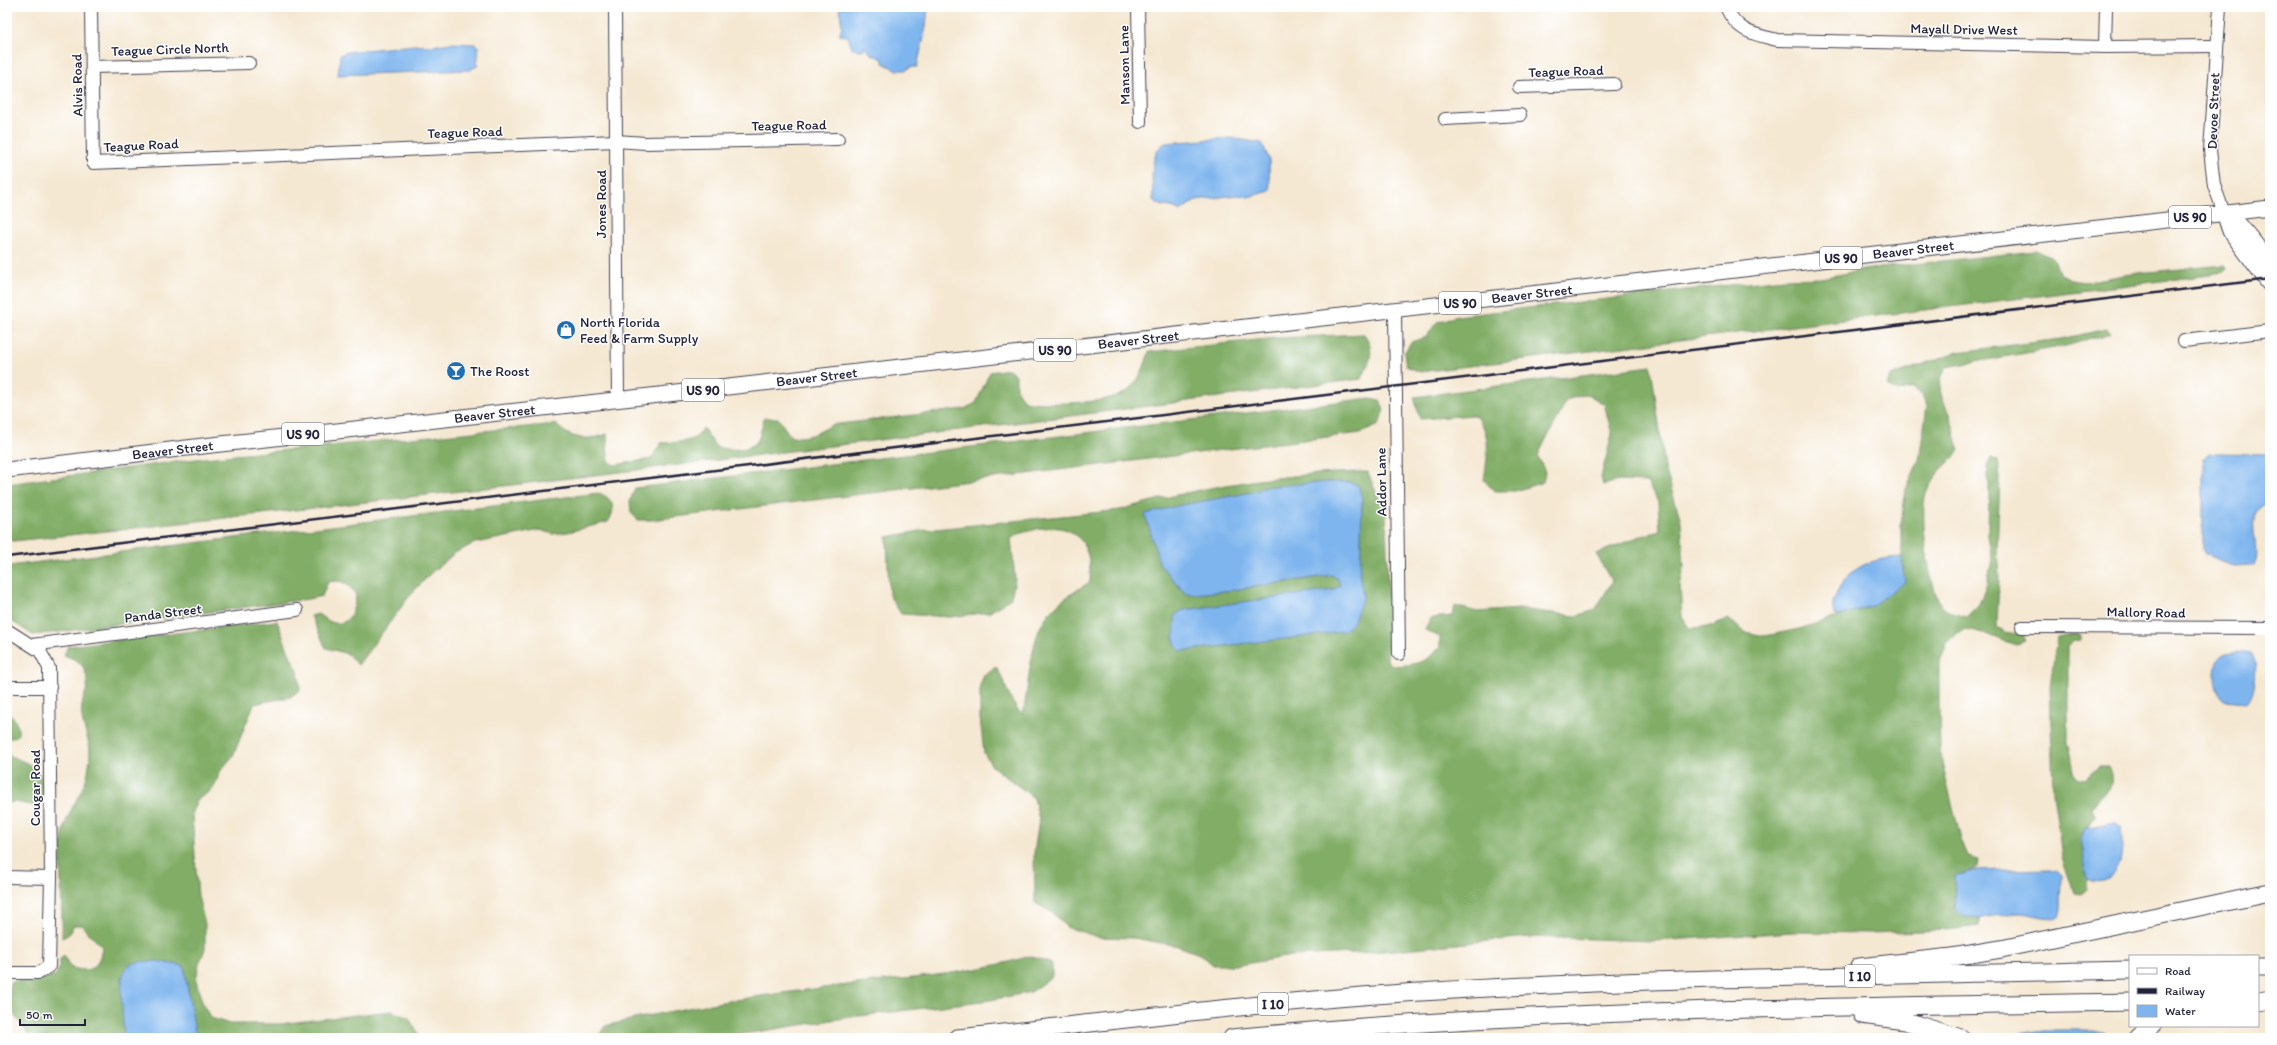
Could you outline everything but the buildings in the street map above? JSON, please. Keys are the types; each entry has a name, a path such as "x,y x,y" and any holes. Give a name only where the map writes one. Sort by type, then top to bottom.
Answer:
{"highway":[{"path":"1770,978 1952,957 2002,949 2270,892"},
{"path":"2259,967 2270,967"},
{"name":"I 10","path":"957,1038 1279,1003 1405,993 1770,978 2129,970"},
{"path":"2259,999 2270,1000"},
{"path":"2259,1003 2270,1000"},
{"name":"I 10","path":"1232,1038 1433,1022 1751,1009 2129,1002"},
{"path":"1751,1009 1792,1017 1862,1015 1905,1021 1961,1038"},
{"path":"2137,1038 2150,1027"}],"main road":[{"name":"Beaver Street","path":"7,470 225,443 618,400 2270,208"},
{"path":"2224,213 2240,225 2270,262"},
{"name":"Devoe Street","path":"2224,213 2230,231 2270,285"}],"street":[{"name":"Alvis Road","path":"91,7 93,163"},
{"name":"Jones Road","path":"615,7 618,400"},
{"name":"Manson Lane","path":"1138,7 1140,122"},
{"name":"Mayall Drive West","path":"1726,7 1731,18 1738,26 1754,34 1777,40 2105,47 2215,46"},
{"path":"2105,47 2106,7"},
{"name":"Devoe Street","path":"2220,7 2215,46 2210,150 2214,185 2224,213"},
{"name":"Teague Circle North","path":"92,67 249,63"},
{"name":"Teague Road","path":"1519,87 1614,84"},
{"path":"1445,119 1520,115"},
{"name":"Teague Road","path":"93,163 616,141 645,143 838,139"},
{"name":"Addor Lane","path":"1395,310 1399,654"},
{"path":"2184,341 2270,331"},
{"name":"Panda Street","path":"32,645 297,610"},
{"name":"Mallory Road","path":"2022,627 2270,628"},
{"name":"Cougar Road","path":"7,630 32,645 45,658 49,668 51,878 49,966 39,973 7,973"},
{"path":"7,687 50,687"},
{"path":"7,877 51,878"}],"green space":[{"path":"2035,251 2054,258 2059,273 2073,280 2084,282 2137,273 2225,265 2226,269 2210,275 1420,372 1406,366 1404,353 1411,342 1426,337 1437,322 1457,316 1783,279 1821,278 1869,269"},
{"path":"2107,329 2111,333 2066,346 1946,367 1940,386 1940,391 1949,414 1960,451 1940,470 1932,481 1926,493 1924,504 1926,550 1937,595 1941,605 1946,610 1966,617 1979,604 1987,584 1992,559 1988,535 1989,486 1987,466 1991,457 1998,460 2000,478 1997,551 1999,577 1997,627 2005,632 2023,635 2026,641 2016,645 1984,633 1964,629 1947,643 1939,664 1940,754 1961,840 1968,857 1979,860 1978,868 1954,876 1956,909 1964,916 1979,918 1979,926 1947,930 1871,933 1794,932 1654,941 1528,937 1374,952 1291,956 1239,965 1213,965 1202,955 1178,946 1134,938 1098,937 1066,927 1052,912 1035,903 1034,853 1039,820 1034,798 992,766 984,753 980,718 980,685 984,675 996,667 1015,706 1023,714 1031,663 1041,625 1051,611 1061,601 1090,582 1090,569 1085,547 1080,539 1072,532 1051,527 1023,532 1011,539 1015,579 1011,598 990,612 950,617 901,614 889,595 887,537 925,530 1120,510 1181,494 1242,482 1305,475 1368,472 1386,513 1389,635 1387,660 1392,666 1413,664 1424,660 1435,653 1440,647 1440,637 1425,630 1431,618 1453,616 1455,606 1477,612 1520,609 1576,616 1595,610 1612,582 1596,554 1638,537 1660,531 1658,502 1647,482 1619,481 1603,485 1601,477 1612,434 1604,404 1587,394 1566,400 1538,456 1545,472 1543,482 1515,491 1494,491 1484,480 1487,445 1484,429 1480,421 1474,415 1420,419 1414,397 1651,366 1665,468 1681,521 1684,567 1680,586 1682,617 1689,628 1707,627 1727,619 1745,632 1765,636 1799,629 1872,606 1904,569 1901,557 1901,524 1906,489 1919,460 1927,406 1922,395 1912,388 1897,392 1887,386 1891,376 1957,352 2061,339","holes":["1348,482 1362,499 1360,578 1363,597 1345,630 1181,651 1177,647 1174,639 1176,615 1183,610 1334,590 1340,585 1338,579 1332,575 1233,590 1195,594 1185,593 1169,574 1177,506 1258,491 1262,487"]},
{"path":"1364,334 1368,340 1371,351 1367,368 1361,379 520,484 183,523 14,541 7,540 7,484 204,458 556,424 567,433 580,438 593,438 607,434 608,459 614,465 651,459 661,443 691,440 700,433 703,428 716,447 738,449 750,447 758,440 764,418 778,418 791,437 802,437 812,435 831,425 964,409 976,403 990,372 1009,369 1016,375 1016,389 1024,401 1064,403 1096,401 1123,394 1131,388 1140,375 1149,352 1275,338"},
{"path":"1370,398 1380,400 1384,410 1379,425 1361,433 651,520 638,520 631,513 630,501 635,488"},
{"path":"598,493 607,497 612,504 612,513 608,522 568,532 553,534 540,530 475,543 455,553 433,571 411,594 358,665 348,654 326,648 311,616 318,614 326,620 334,623 345,621 349,617 352,612 356,595 350,587 337,581 328,582 322,596 308,599 51,633 33,635 7,618 8,566"},
{"path":"277,621 289,653 298,671 300,690 290,697 254,704 233,756 221,770 213,789 197,800 192,815 198,896 205,924 205,949 199,964 196,980 203,1005 211,1018 230,1024 279,1024 391,1011 408,1017 420,1036 417,1038 196,1038 184,966 157,961 136,963 122,977 124,1038 29,1038 12,1010 10,982 55,976 59,969 60,959 64,955 70,967 83,970 93,968 99,960 102,947 81,925 74,925 68,935 62,938 61,873 63,834 68,818 86,780 90,754 90,747 82,711 87,686 87,677 84,668 79,663 64,655 68,646"},
{"path":"2076,633 2081,635 2081,639 2073,640 2068,647 2068,743 2074,764 2073,773 2079,778 2085,779 2099,766 2108,766 2112,780 2108,789 2092,808 2094,817 2084,835 2083,852 2087,890 2082,894 2074,893 2062,857 2053,793 2050,686 2057,637"},
{"path":"7,716 13,717 18,727 18,735 7,740"},
{"path":"7,754 31,766 39,774 42,781 43,794 41,801 37,806 14,802 7,804"},
{"path":"1030,956 1052,964 1052,976 1031,992 990,1000 851,1017 718,1038 597,1038 605,1026 665,1012 787,992 963,971"}],"water":[{"path":"839,7 928,7 926,27 917,67 910,67 907,70 897,70 883,63 883,59 871,54 865,47 863,50 852,49 848,36 839,35 842,26"},
{"path":"450,43 475,44 479,47 477,66 470,70 338,75 340,55 347,52 414,45 432,46"},
{"path":"1231,138 1262,143 1269,159 1270,191 1248,197 1238,195 1196,200 1180,211 1174,208 1159,205 1153,200 1152,177 1154,161 1156,154 1165,143"},
{"path":"2208,454 2270,454 2270,502 2261,507 2256,514 2254,531 2256,550 2255,559 2252,566 2234,567 2206,554 2203,549 2203,459"},
{"path":"1348,482 1358,485 1362,499 1360,578 1363,597 1353,623 1345,630 1334,633 1181,651 1175,643 1174,634 1175,615 1183,610 1334,590 1340,585 1338,579 1332,575 1233,590 1195,594 1185,593 1160,565 1145,514 1177,506 1258,491 1262,487"},
{"path":"1901,557 1905,582 1872,606 1839,616 1835,615 1833,602 1841,585 1847,577 1862,566 1871,562"},
{"path":"2238,652 2251,654 2255,664 2256,671 2253,693 2247,702 2224,700 2216,685 2215,672 2216,665 2219,660 2224,655"},
{"path":"2116,823 2121,827 2122,851 2118,867 2115,873 2109,878 2094,882 2087,879 2081,838 2085,828"},
{"path":"2051,869 2058,871 2062,875 2061,908 2059,917 2049,918 2018,913 1971,918 1965,917 1956,909 1954,876 1969,871"},
{"path":"157,961 184,966 196,1038 124,1038 122,980 124,972 127,967 133,963"},
{"path":"2044,1030 2094,1030 2107,1033 2105,1038 2017,1038 2018,1034"}],"railway":[{"path":"7,557 2270,279"}],"place":[{"name":"North Florida Feed & Farm Supply","path":"566,330"},
{"name":"The Roost","path":"456,371"}]}
